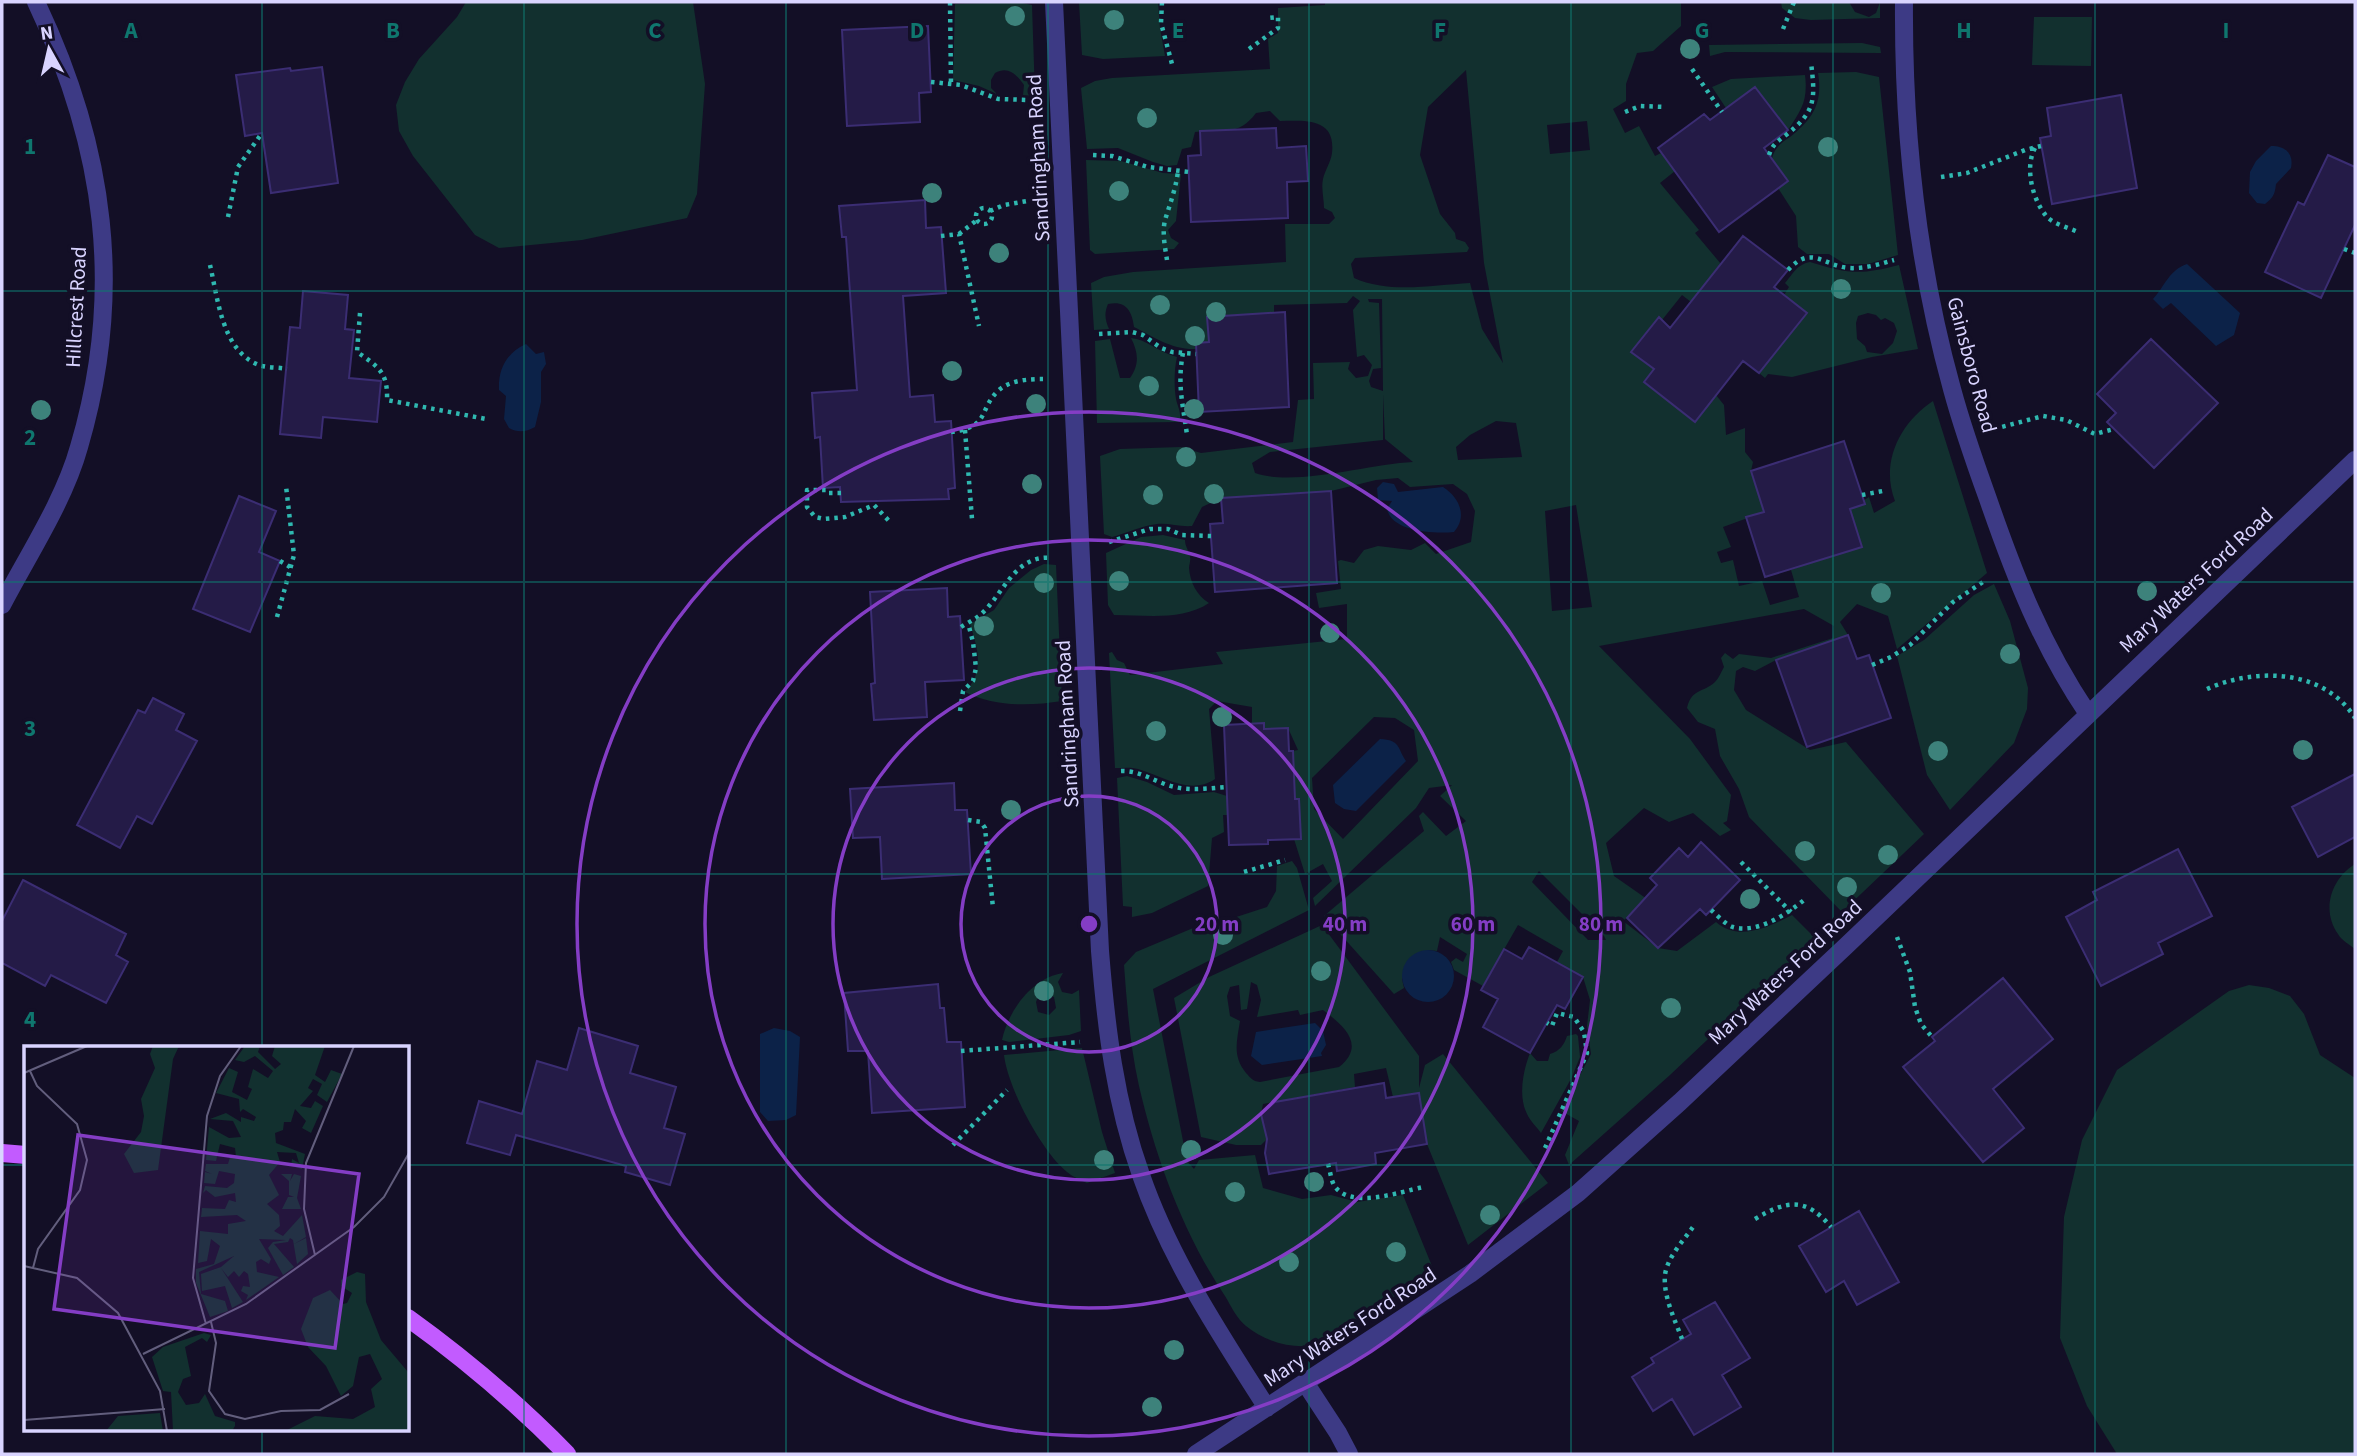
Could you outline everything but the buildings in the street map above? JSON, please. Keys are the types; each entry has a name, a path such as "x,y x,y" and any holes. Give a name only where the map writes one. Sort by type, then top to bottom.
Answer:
{"main road":[{"path":"2,1153 24,1155"},
{"path":"410,1319 475,1368 567,1454"}],"street":[{"name":"Hillcrest Road","path":"2,605 61,492 79,449 92,402 100,354 104,302 104,251 99,198 90,148 76,96 36,2"},
{"name":"Sandringham Road","path":"1054,2 1100,951 1108,1040 1126,1127 1151,1202 1198,1298 1267,1408"},
{"name":"Gainsboro Road","path":"1904,2 1906,100 1913,182 1922,252 1942,352 1967,438 2027,607 2049,652 2088,714"},
{"name":"Mary Waters Ford Road","path":"1196,1454 1470,1275 1578,1193 1680,1102 2355,460"},
{"path":"1306,1384 1349,1454"}],"path":[{"path":"950,2 951,84"},
{"path":"1162,2 1161,23 1172,64"},
{"path":"1783,29 1794,2"},
{"path":"1249,49 1276,32 1278,17 1268,18"},
{"path":"1769,155 1772,145 1798,125 1813,104 1811,62"},
{"path":"1692,69 1722,112"},
{"path":"931,82 961,85 998,99 1058,97"},
{"path":"1625,112 1640,106 1666,107"},
{"path":"228,217 238,167 262,133"},
{"path":"1913,182 1967,173 2039,146 2033,151 2030,166 2035,197 2049,219 2078,232"},
{"path":"1061,156 1112,156 1148,167 1189,172"},
{"path":"1167,260 1165,222 1178,171"},
{"path":"941,236 959,234 976,220 978,210 983,208 990,211 1023,201 1063,197"},
{"path":"976,220 980,224 988,223 991,219 990,211"},
{"path":"959,234 979,326"},
{"path":"2344,249 2355,253"},
{"path":"1788,270 1795,262 1805,257 1827,260 1847,268 1873,266 1922,252"},
{"path":"210,265 223,321 236,350 259,365 287,369"},
{"path":"360,313 357,352 377,366 387,383 387,400 486,419"},
{"path":"1070,336 1132,332 1143,335 1161,348 1196,354"},
{"path":"1183,353 1179,396 1187,435"},
{"path":"951,432 965,430 979,422 999,390 1010,384 1034,379 1072,380"},
{"path":"1967,438 2043,416 2066,420 2095,433 2114,429"},
{"path":"965,430 972,519"},
{"path":"277,617 294,555 286,486"},
{"path":"841,493 807,490 807,507 815,517 824,519 845,517 874,505 890,522"},
{"path":"1862,495 1883,491"},
{"path":"1080,540 1105,543 1119,541 1150,529 1168,529 1182,535 1211,536"},
{"path":"961,627 982,614 1021,566 1042,556 1081,560"},
{"path":"280,561 290,567"},
{"path":"1872,665 1910,645 1953,602 1987,579 2012,567"},
{"path":"960,711 963,691 973,681 976,668 968,623"},
{"path":"2207,689 2226,680 2286,676 2325,687 2349,708 2355,718"},
{"path":"1092,772 1130,771 1175,787 1227,787"},
{"path":"968,820 981,822 985,828 993,908"},
{"path":"1244,872 1285,860"},
{"path":"1741,862 1791,912"},
{"path":"1711,910 1732,927 1766,924 1791,912 1804,900"},
{"path":"1878,915 1898,937 1904,950 1915,1007 1921,1024 1932,1037"},
{"path":"1545,1148 1587,1053 1584,1032 1574,1017 1557,1013 1552,1026 1547,1023"},
{"path":"961,1051 1108,1040"},
{"path":"953,1145 1007,1090"},
{"path":"1328,1164 1334,1186 1359,1200 1423,1187"},
{"path":"1755,1219 1782,1206 1801,1204 1819,1213 1831,1227"},
{"path":"1682,1339 1672,1312 1665,1274 1672,1258 1693,1227"}],"green space":[{"path":"466,2 693,2 705,84 697,194 687,218 582,240 499,248 475,235 413,156 399,131 396,105 405,82 419,59 457,17"},
{"path":"1018,2 1032,5 1035,96 1023,95 1024,85 1015,75 1004,70 995,73 991,80 991,88 997,94 979,86 953,80 955,4"},
{"path":"1079,2 1158,2 1165,56 1103,59 1082,55"},
{"path":"1325,2 1681,2 1681,26 1653,51 1637,53 1626,84 1626,101 1613,109 1625,133 1639,126 1655,156 1661,153 1675,171 1660,183 1699,230 1695,233 1721,264 1691,302 1682,295 1662,320 1659,317 1654,369 1644,381 1694,421 1716,395 1724,405 1726,435 1745,428 1745,452 1753,462 1751,471 1764,512 1723,527 1731,547 1717,552 1721,563 1733,560 1739,586 1762,581 1770,605 1799,597 1791,570 1861,544 1850,509 1869,497 1874,513 1895,501 1890,472 1896,445 1911,420 1933,401 1987,573 1897,649 1888,616 1857,604 1840,622 1848,635 1776,660 1755,671 1743,667 1736,671 1734,690 1746,710 1810,750 1846,742 1924,834 1842,912 1749,817 1739,789 1720,756 1715,729 1698,722 1687,708 1695,694 1718,679 1724,667 1721,658 1725,653 1733,659 1739,654 1771,658 1833,638 1834,626 1804,609 1599,646 1690,739 1731,795 1727,821 1723,823 1731,830 1720,836 1693,813 1669,822 1644,808 1606,843 1614,876 1647,899 1623,921 1658,948 1677,951 1716,922 1725,928 1744,932 1764,928 1792,915 1815,938 1670,1075 1569,1165 1565,1155 1579,1121 1561,1111 1591,1054 1587,1026 1590,1000 1583,977 1557,962 1563,951 1518,925 1483,986 1454,970 1451,962 1456,958 1463,962 1467,954 1440,937 1437,951 1428,950 1402,979 1404,988 1394,994 1324,916 1424,831 1419,816 1423,812 1446,836 1466,821 1440,796 1452,785 1429,788 1416,808 1315,906 1313,898 1332,881 1323,864 1305,874 1294,839 1301,839 1299,799 1295,799 1293,751 1298,750 1288,728 1264,729 1264,723 1252,723 1252,707 1217,701 1209,709 1215,779 1206,784 1186,785 1138,769 1115,768 1109,653 1112,652 1117,660 1124,663 1130,675 1223,664 1216,652 1347,639 1347,604 1319,608 1316,593 1341,589 1338,561 1354,563 1364,550 1378,546 1411,550 1425,543 1436,554 1471,542 1475,511 1467,494 1453,484 1410,487 1398,478 1376,480 1331,491 1221,498 1202,507 1192,526 1157,524 1112,537 1104,534 1100,456 1120,449 1181,447 1201,453 1293,442 1298,400 1314,399 1313,363 1350,362 1348,369 1356,378 1368,376 1372,365 1364,355 1357,357 1353,310 1360,301 1353,296 1347,303 1274,305 1274,313 1208,317 1209,342 1196,343 1196,349 1171,345 1134,327 1127,308 1114,303 1108,304 1106,310 1109,329 1094,330 1091,283 1104,277 1133,272 1286,262 1285,224 1329,224 1335,218 1332,212 1324,208 1322,190 1332,141 1324,127 1316,124 1280,121 1270,111 1256,113 1236,129 1195,132 1191,147 1182,149 1177,165 1167,166 1118,148 1087,149 1081,88 1095,81 1112,78 1270,69 1268,39 1278,33 1278,8 1325,5","holes":["1466,70 1484,263 1503,363 1482,329 1470,283 1396,287 1354,278 1351,264 1355,258 1467,252 1469,248 1465,242 1456,239 1455,233 1440,214 1420,155 1428,107","1587,121 1590,150 1550,154 1547,125","1368,299 1382,299 1383,391 1371,387 1369,381 1373,369 1381,368 1379,303 1369,302","1383,394 1385,439 1413,462 1311,476 1271,477 1255,473 1252,463 1270,452 1383,440","1496,421 1516,423 1522,457 1458,460 1456,447 1470,435","1576,505 1592,607 1552,611 1545,511","1374,717 1395,718 1414,730 1418,761 1343,839 1314,809 1312,778","1539,871 1606,940 1588,940 1532,882"]},
{"path":"1781,2 1849,2 1855,12 1869,17 1876,13 1880,2 1880,18 1795,18 1782,8"},
{"path":"2034,17 2092,17 2091,66 2032,65"},
{"path":"1862,43 1880,47 1881,53 1725,52 1710,56 1709,45"},
{"path":"1856,72 1879,77 1898,255 1868,264 1845,264 1829,254 1807,254 1798,247 1796,216 1778,188 1788,180 1772,158 1779,146 1805,124 1814,110 1819,93 1818,73"},
{"path":"1805,75 1803,104 1788,130 1755,87 1726,108 1712,87 1731,79"},
{"path":"1086,160 1121,161 1163,173 1181,174 1176,221 1168,230 1171,238 1179,243 1174,249 1095,254 1090,250"},
{"path":"1810,262 1854,272 1899,265 1918,349 1872,357 1792,377 1768,374 1765,378 1759,373 1807,313 1784,295 1789,287 1785,283 1801,265","holes":["1868,313 1881,320 1885,318 1894,323 1897,331 1893,343 1882,354 1867,352 1857,339 1858,316"]},
{"path":"1131,338 1177,357 1175,383 1179,422 1097,423 1095,341 1110,339 1120,378 1130,378 1137,358"},
{"path":"1163,535 1185,540 1190,558 1191,578 1198,593 1209,603 1176,615 1114,615 1108,605 1106,553 1141,537"},
{"path":"1044,564 1056,565 1062,701 1038,704 1000,703 965,692 975,676 978,660 970,624 994,610 1009,588 1031,570"},
{"path":"1994,584 2010,621 2028,688 2027,709 2014,743 1950,810 1927,775 1897,656 1924,640 1974,595"},
{"path":"1127,776 1174,795 1214,792 1227,796 1228,815 1223,815 1224,832 1212,838 1208,886 1152,913 1132,917 1132,907 1123,906 1117,778"},
{"path":"1292,861 1297,868 1309,910 1153,989 1187,1161 1194,1169 1199,1160 1255,1155 1263,1188 1302,1199 1331,1195 1357,1202 1403,1195 1434,1271 1326,1342 1306,1346 1284,1344 1263,1337 1243,1323 1196,1247 1163,1168 1139,1086 1131,1041 1124,965 1136,952 1217,918 1227,920 1267,907 1276,891 1277,866"},
{"path":"2355,864 2355,949 2338,934 2330,915 2330,905 2335,886"},
{"path":"1322,925 1419,1056 1419,1088 1425,1065 1443,1054 1548,1183 1468,1245 1427,1144 1419,1093 1393,1097 1386,1068 1354,1074 1355,1087 1263,1104 1261,1114 1267,1139 1261,1145 1236,1145 1201,1137 1174,998 1209,977","holes":["1251,982 1257,985 1261,1000 1257,1017 1298,1010 1300,1015 1323,1010 1338,1022 1349,1036 1352,1043 1347,1059 1339,1067 1260,1082 1252,1079 1239,1061 1237,1048 1240,1021 1230,1016 1227,996 1230,987 1239,985 1241,1010 1247,1009"]},
{"path":"1063,973 1058,982 1062,992 1072,994 1079,990 1081,1031 1069,1035 1009,1042 1002,1040 1010,1018 1023,998 1031,989 1051,976","holes":["1044,994 1054,997 1056,1008 1049,1015 1038,1012 1038,997"]},
{"path":"2249,985 2269,988 2290,996 2304,1014 2320,1055 2355,1078 2355,1454 2117,1454 2087,1406 2060,1338 2064,1217 2082,1140 2117,1070 2229,991"},
{"path":"1576,1034 1580,1057 1541,1133 1528,1117 1524,1107 1523,1084 1527,1060 1530,1053 1537,1061 1548,1061 1550,1054 1561,1047 1567,1036"},
{"path":"1082,1048 1102,1132 1115,1173 1087,1183 1067,1172 1047,1150 1019,1101 1004,1055"}],"water":[{"path":"2271,146 2280,147 2290,154 2291,168 2276,184 2270,200 2265,204 2257,203 2249,193 2250,172 2256,161"},
{"path":"2187,264 2240,313 2234,335 2216,346 2171,303 2163,309 2153,299 2171,274"},
{"path":"526,344 536,354 544,352 546,364 541,372 541,402 535,427 519,431 509,428 504,419 506,396 499,390 499,383 508,357"},
{"path":"1383,482 1394,484 1398,492 1443,487 1460,507 1458,526 1454,532 1436,532 1415,530 1397,523 1390,517 1387,509 1392,501 1378,500 1377,488"},
{"path":"1380,739 1398,745 1406,761 1356,811 1344,809 1335,803 1333,785"},
{"path":"1428,950 1438,952 1446,958 1452,966 1452,986 1446,994 1438,1000 1428,1002 1418,1000 1410,994 1404,986 1402,976 1404,966 1410,958 1418,952"},
{"path":"1315,1023 1323,1031 1326,1045 1322,1056 1262,1065 1251,1056 1256,1032"},
{"path":"774,1028 790,1031 800,1037 796,1115 786,1120 768,1121 760,1112 760,1034"}]}
